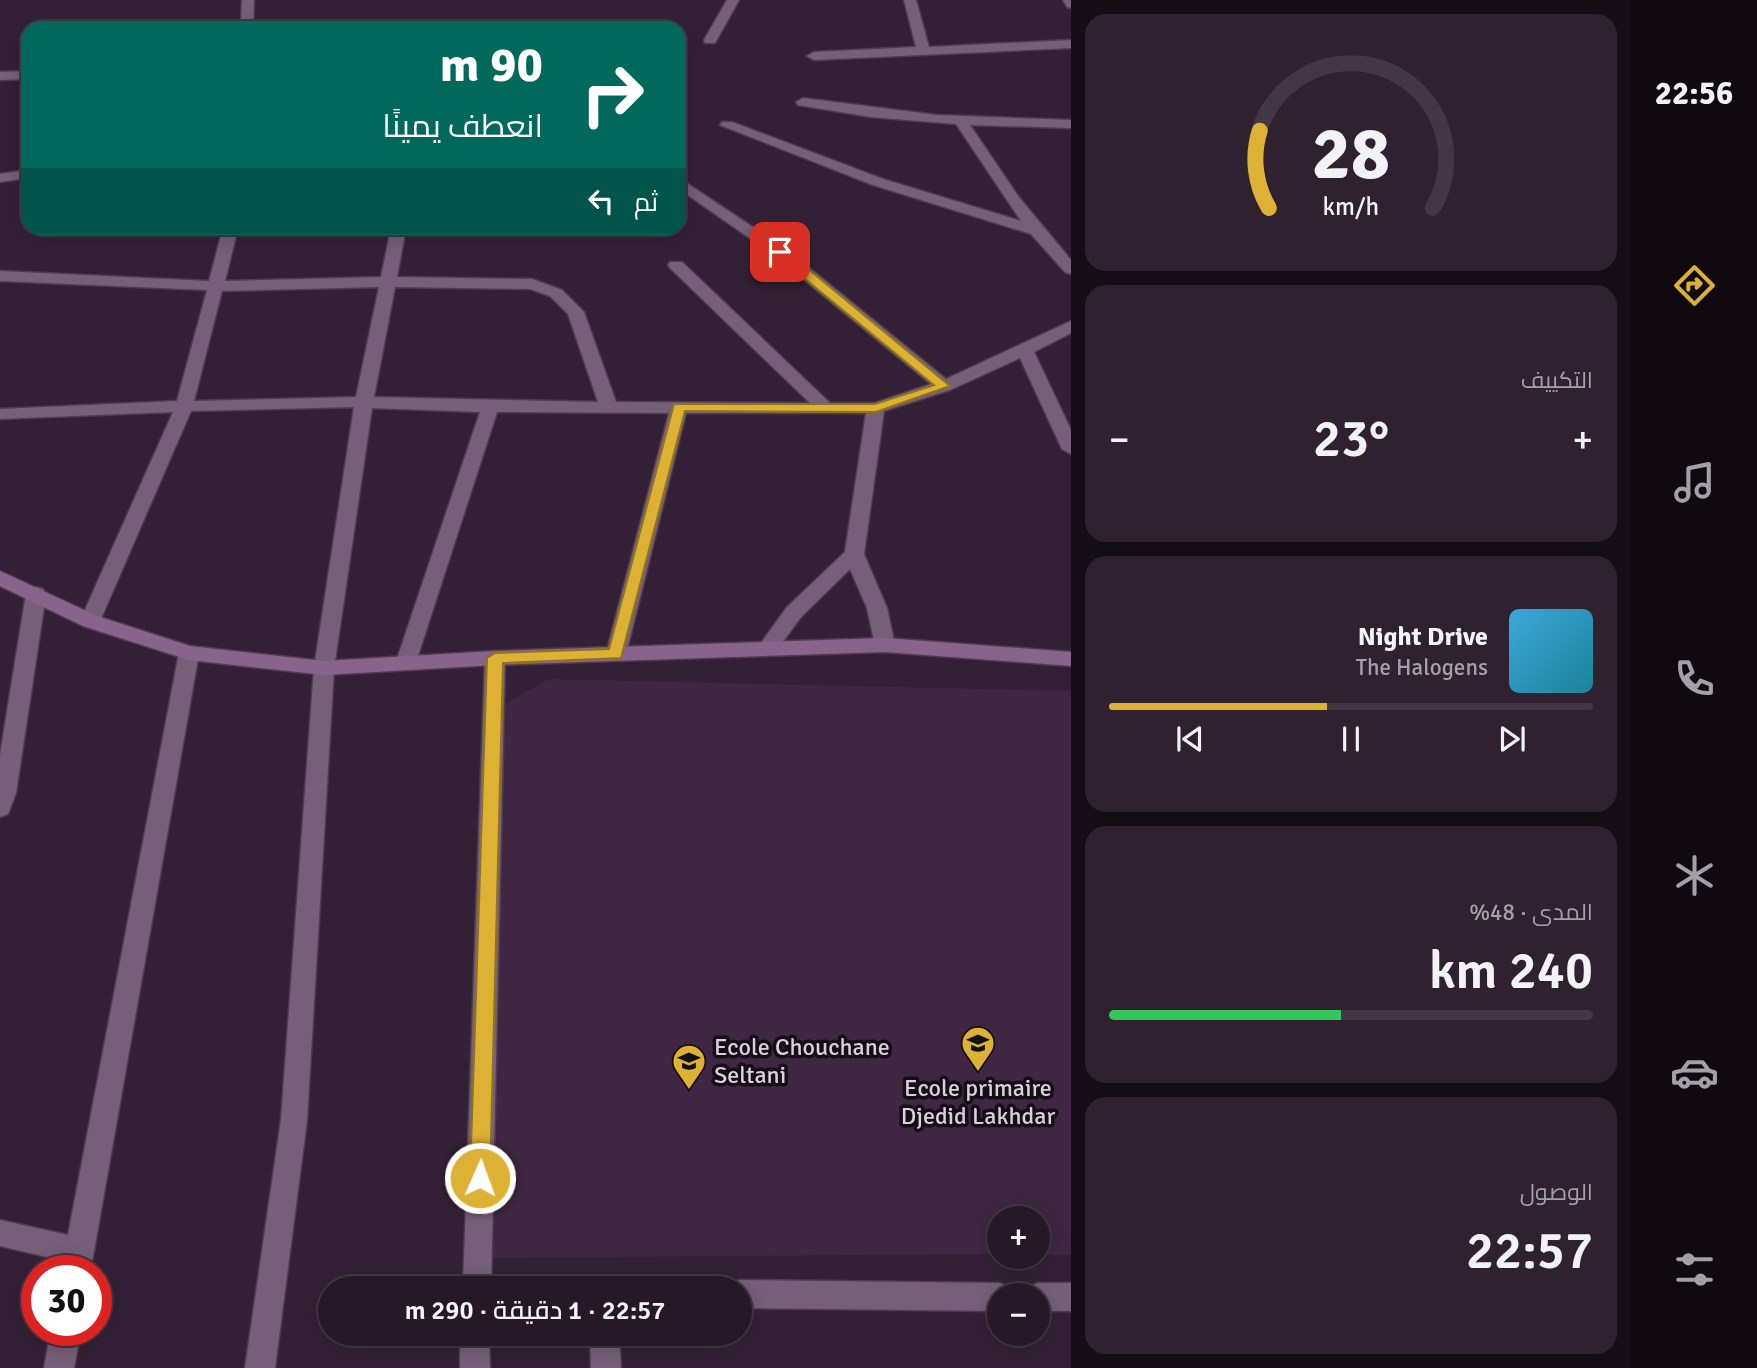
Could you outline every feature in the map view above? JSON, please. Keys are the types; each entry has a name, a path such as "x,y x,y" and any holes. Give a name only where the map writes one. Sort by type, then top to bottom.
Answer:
{"street":[{"path":"247,21 248,0"},
{"path":"710,40 733,0"},
{"path":"910,0 924,51"},
{"path":"814,56 1071,44"},
{"path":"0,76 21,75"},
{"path":"803,102 874,114 962,122 1071,124"},
{"path":"962,122 983,159 1035,230 1071,269"},
{"path":"727,125 889,186 1035,230"},
{"path":"0,178 21,175"},
{"path":"686,187 780,252 944,386"},
{"path":"90,621 184,406 229,235"},
{"path":"260,1368 295,1120 324,668 364,402 398,235"},
{"path":"676,265 826,408"},
{"path":"0,276 216,286 388,282 533,284 556,293 576,312 609,408"},
{"path":"0,414 364,402 490,407 876,408 944,386 1071,326"},
{"path":"1025,350 1071,449"},
{"path":"406,662 490,407"},
{"path":"616,654 679,407"},
{"path":"876,408 854,554 877,608 886,645"},
{"path":"766,650 794,612 854,554"},
{"path":"0,578 90,621 189,653 324,668 495,658 886,645 1071,659"},
{"path":"0,808 5,793 36,594"},
{"path":"79,1255 189,653"},
{"path":"477,1276 495,658"},
{"path":"0,1233 61,1255"},
{"path":"752,1294 987,1297"},
{"path":"1050,1297 1071,1297"},
{"path":"59,1368 63,1346"},
{"path":"474,1368 475,1346"},
{"path":"605,1346 606,1368"}],"shaded area":[{"name":"Ecole Chouchane Seltani","path":"549,679 1071,691 1071,1255 1050,1255 1050,1206 987,1206 987,1254 483,1258 505,704"}],"place":[{"name":"Ecole primaire Djedid Lakhdar","path":"978,1073"},
{"name":"Ecole Chouchane Seltani","path":"689,1091"}],"route":[{"path":"480,1178 495,658 616,654 679,407 876,408 944,386 780,252"}]}
